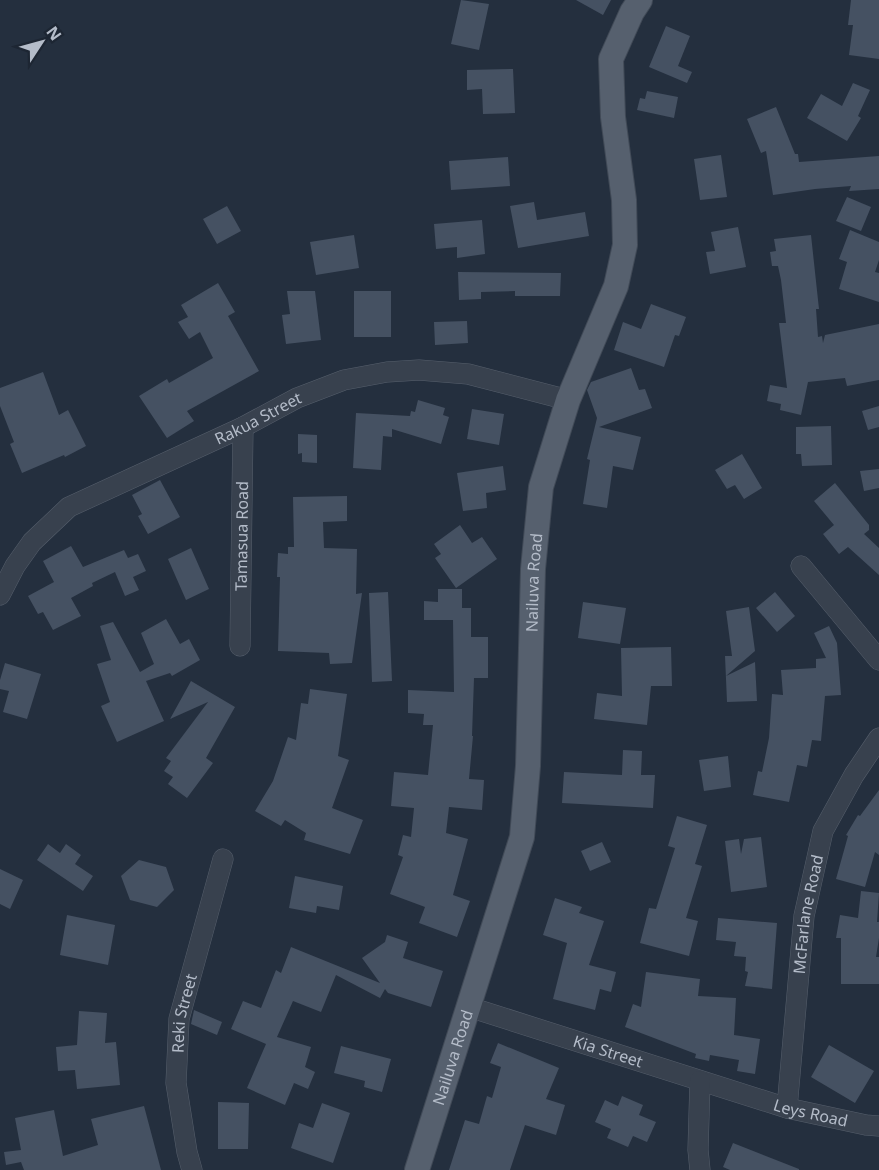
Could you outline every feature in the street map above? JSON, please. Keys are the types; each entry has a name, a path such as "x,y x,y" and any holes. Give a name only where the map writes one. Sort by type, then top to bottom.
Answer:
{"main road":[{"name":"Nailuva Road","path":"417,1170 522,837 528,766 533,569 541,487 568,400 616,286 625,245 624,200 613,117 611,59 632,12 640,0"}],"street":[{"name":"Rakua Street","path":"0,595 15,566 32,542 69,507 243,427 297,398 344,380 387,372 419,370 468,374 568,400"},
{"name":"Tamasua Road","path":"240,646 243,427"},
{"path":"801,566 879,660"},
{"name":"McFarlane Road","path":"787,1108 804,916 823,831 854,775 879,738"},
{"name":"Reki Street","path":"192,1170 176,1083 179,1019 223,859"},
{"name":"Kia Street","path":"469,1007 745,1095"},
{"path":"700,1081 698,1150 700,1170"},
{"name":"Leys Road","path":"745,1095 787,1108 879,1126"}],"building":[{"path":"461,0 489,4 479,50 451,44"},
{"path":"576,0 611,0 603,15"},
{"path":"851,0 879,0 879,59 849,55 853,25 848,25"},
{"path":"666,26 690,36 678,66 692,72 687,83 649,67"},
{"path":"513,69 515,113 483,114 482,89 467,90 467,70"},
{"path":"853,83 870,90 858,116 861,118 847,141 807,118 821,94 842,106"},
{"path":"647,91 678,97 674,118 637,110 640,98 645,99"},
{"path":"776,107 795,154 798,154 799,162 879,156 879,189 849,191 851,186 773,195 766,151 761,153 747,119"},
{"path":"721,155 727,197 700,200 694,159"},
{"path":"508,157 510,186 451,190 449,161"},
{"path":"847,197 871,207 861,231 836,221"},
{"path":"534,202 537,220 585,212 589,236 518,248 510,206"},
{"path":"227,206 241,231 217,244 203,219"},
{"path":"482,220 485,254 457,258 457,247 436,249 434,224"},
{"path":"738,227 746,267 710,274 706,252 715,251 711,232"},
{"path":"850,230 879,242 879,260 875,272 879,273 879,302 839,289 847,262 839,259"},
{"path":"354,235 359,268 316,275 310,242"},
{"path":"811,235 819,309 816,309 818,337 822,336 823,343 825,335 879,324 879,380 847,386 845,378 808,382 801,415 780,410 781,404 767,401 770,385 787,388 779,323 786,323 781,280 778,266 772,266 770,252 776,251 774,239"},
{"path":"458,272 561,273 560,296 515,296 515,291 481,292 481,299 459,300"},
{"path":"218,283 235,312 228,316 259,371 187,411 194,421 167,438 139,396 167,379 169,383 213,358 200,332 189,339 178,322 188,317 181,305"},
{"path":"287,291 315,291 321,340 286,344 282,315 290,314"},
{"path":"354,291 391,291 391,337 354,337"},
{"path":"651,304 686,317 679,336 675,335 664,367 614,350 623,322 641,329"},
{"path":"467,321 468,343 435,345 434,322"},
{"path":"631,368 639,390 645,389 652,408 599,427 641,437 633,470 613,466 607,508 583,504 590,460 587,459 597,418 587,390 591,382"},
{"path":"43,372 59,415 68,410 86,446 65,457 64,455 22,473 10,444 14,442 0,406 0,388"},
{"path":"418,400 445,408 443,415 449,417 441,444 392,429 392,437 383,436 381,470 353,468 356,413 410,416 411,411 415,412"},
{"path":"879,406 879,427 868,430 862,411"},
{"path":"472,409 504,414 499,445 467,439"},
{"path":"831,426 832,465 802,466 801,454 796,454 796,427"},
{"path":"298,434 317,435 317,463 302,462 302,453 298,454"},
{"path":"742,454 762,488 744,499 735,485 727,489 715,470"},
{"path":"503,466 506,490 486,493 487,508 463,511 457,473"},
{"path":"879,469 879,488 864,491 860,471"},
{"path":"160,480 180,517 148,534 138,516 142,514 132,495"},
{"path":"835,483 869,525 869,530 864,534 879,548 879,575 848,547 839,554 823,534 834,525 814,501"},
{"path":"347,496 347,521 323,522 324,548 357,549 356,594 362,593 352,663 330,664 329,653 278,651 280,577 277,577 278,553 288,554 288,547 294,547 293,497"},
{"path":"460,525 472,543 482,537 497,559 456,588 435,558 441,554 434,544"},
{"path":"71,546 83,567 124,550 128,558 138,554 146,571 133,577 139,590 125,596 115,572 92,583 93,586 71,598 81,616 53,630 43,612 38,614 28,596 54,582 43,561"},
{"path":"191,548 209,589 186,600 168,559"},
{"path":"438,589 462,589 462,608 471,608 471,637 488,637 488,678 474,678 473,736 469,779 484,780 482,810 449,807 446,833 468,839 453,895 470,901 457,937 419,923 425,907 390,894 403,857 398,855 403,835 411,837 414,808 391,806 394,772 428,775 433,725 423,725 424,714 408,713 408,690 454,692 453,620 424,620 424,601 438,602"},
{"path":"388,592 392,681 372,682 369,593"},
{"path":"775,592 795,616 777,632 756,608"},
{"path":"583,602 626,608 620,644 578,638"},
{"path":"749,607 755,651 726,676 755,662 757,701 727,702 725,656 732,656 726,611"},
{"path":"166,619 180,644 189,639 200,660 172,676 170,673 146,681 164,721 117,742 101,706 110,702 97,664 111,660 100,626 113,622 140,672 154,664 141,633"},
{"path":"829,626 837,643 841,695 825,696 821,741 812,740 807,767 797,765 789,802 753,795 758,771 762,772 769,738 772,694 783,695 781,670 816,668 816,659 826,658 814,633"},
{"path":"671,647 672,686 651,686 647,725 594,719 597,693 622,696 621,648"},
{"path":"5,663 41,674 27,719 3,712 9,691 0,689"},
{"path":"191,681 235,707 206,758 213,763 187,798 168,784 173,777 164,771 171,761 166,758 208,702 170,719"},
{"path":"310,689 347,694 338,756 349,760 332,808 363,820 350,854 304,840 306,833 285,820 281,826 255,811 273,781 288,737 296,740 301,703 308,704"},
{"path":"623,750 642,751 641,775 655,775 653,808 562,803 564,772 622,775"},
{"path":"728,756 731,787 704,791 699,760"},
{"path":"879,790 879,855 875,852 865,887 836,879 848,836 846,835 858,815 860,816"},
{"path":"677,816 707,825 695,864 702,866 686,918 698,921 689,956 640,943 649,908 656,909 675,848 668,846"},
{"path":"761,837 767,887 731,892 725,841 739,839 741,854 744,839"},
{"path":"602,842 611,862 590,871 581,851"},
{"path":"48,844 60,853 66,844 81,855 75,864 93,876 83,891 37,860"},
{"path":"139,860 166,867 174,890 157,907 130,900 121,876"},
{"path":"0,869 23,880 10,909 0,904"},
{"path":"295,876 343,886 339,910 317,906 316,913 289,908"},
{"path":"861,891 879,893 877,922 879,922 879,938 876,957 879,957 879,984 841,984 841,938 836,938 840,915 858,918"},
{"path":"555,898 582,907 579,913 604,921 589,965 616,972 611,992 600,989 595,1010 553,999 567,943 543,935"},
{"path":"67,915 115,925 108,965 60,955"},
{"path":"718,918 777,923 772,989 745,986 748,972 745,971 746,957 734,956 736,942 716,940"},
{"path":"387,935 408,942 403,958 443,971 431,1007 388,993 385,989 380,998 336,975 321,1012 293,1001 277,1037 311,1047 305,1067 315,1072 308,1089 294,1083 285,1105 247,1088 266,1044 231,1029 243,1001 261,1008 276,970 281,973 291,947 380,983 362,958 385,942"},
{"path":"646,972 700,979 698,996 736,998 734,1035 760,1039 755,1074 737,1071 739,1060 710,1055 709,1061 695,1058 696,1054 625,1027 633,1004 641,1007"},
{"path":"194,1010 222,1022 217,1035 191,1024"},
{"path":"79,1011 107,1013 105,1043 116,1042 120,1085 77,1089 75,1070 58,1071 56,1047 77,1045"},
{"path":"498,1043 559,1068 546,1099 565,1105 556,1135 525,1125 510,1170 449,1170 465,1120 479,1124 487,1096 492,1098 501,1067 490,1063"},
{"path":"829,1045 874,1071 855,1103 811,1077"},
{"path":"341,1046 391,1059 382,1092 364,1087 365,1081 334,1073"},
{"path":"622,1096 643,1105 639,1115 656,1122 647,1142 633,1136 628,1147 607,1138 611,1129 595,1122 605,1100 618,1106"},
{"path":"218,1102 249,1103 248,1149 218,1149"},
{"path":"322,1103 350,1113 333,1163 291,1148 299,1123 313,1128"},
{"path":"144,1106 161,1170 24,1170 21,1162 6,1165 4,1152 21,1150 15,1118 54,1110 63,1156 98,1145 91,1119"},
{"path":"733,1143 799,1170 730,1170 723,1167"}]}
